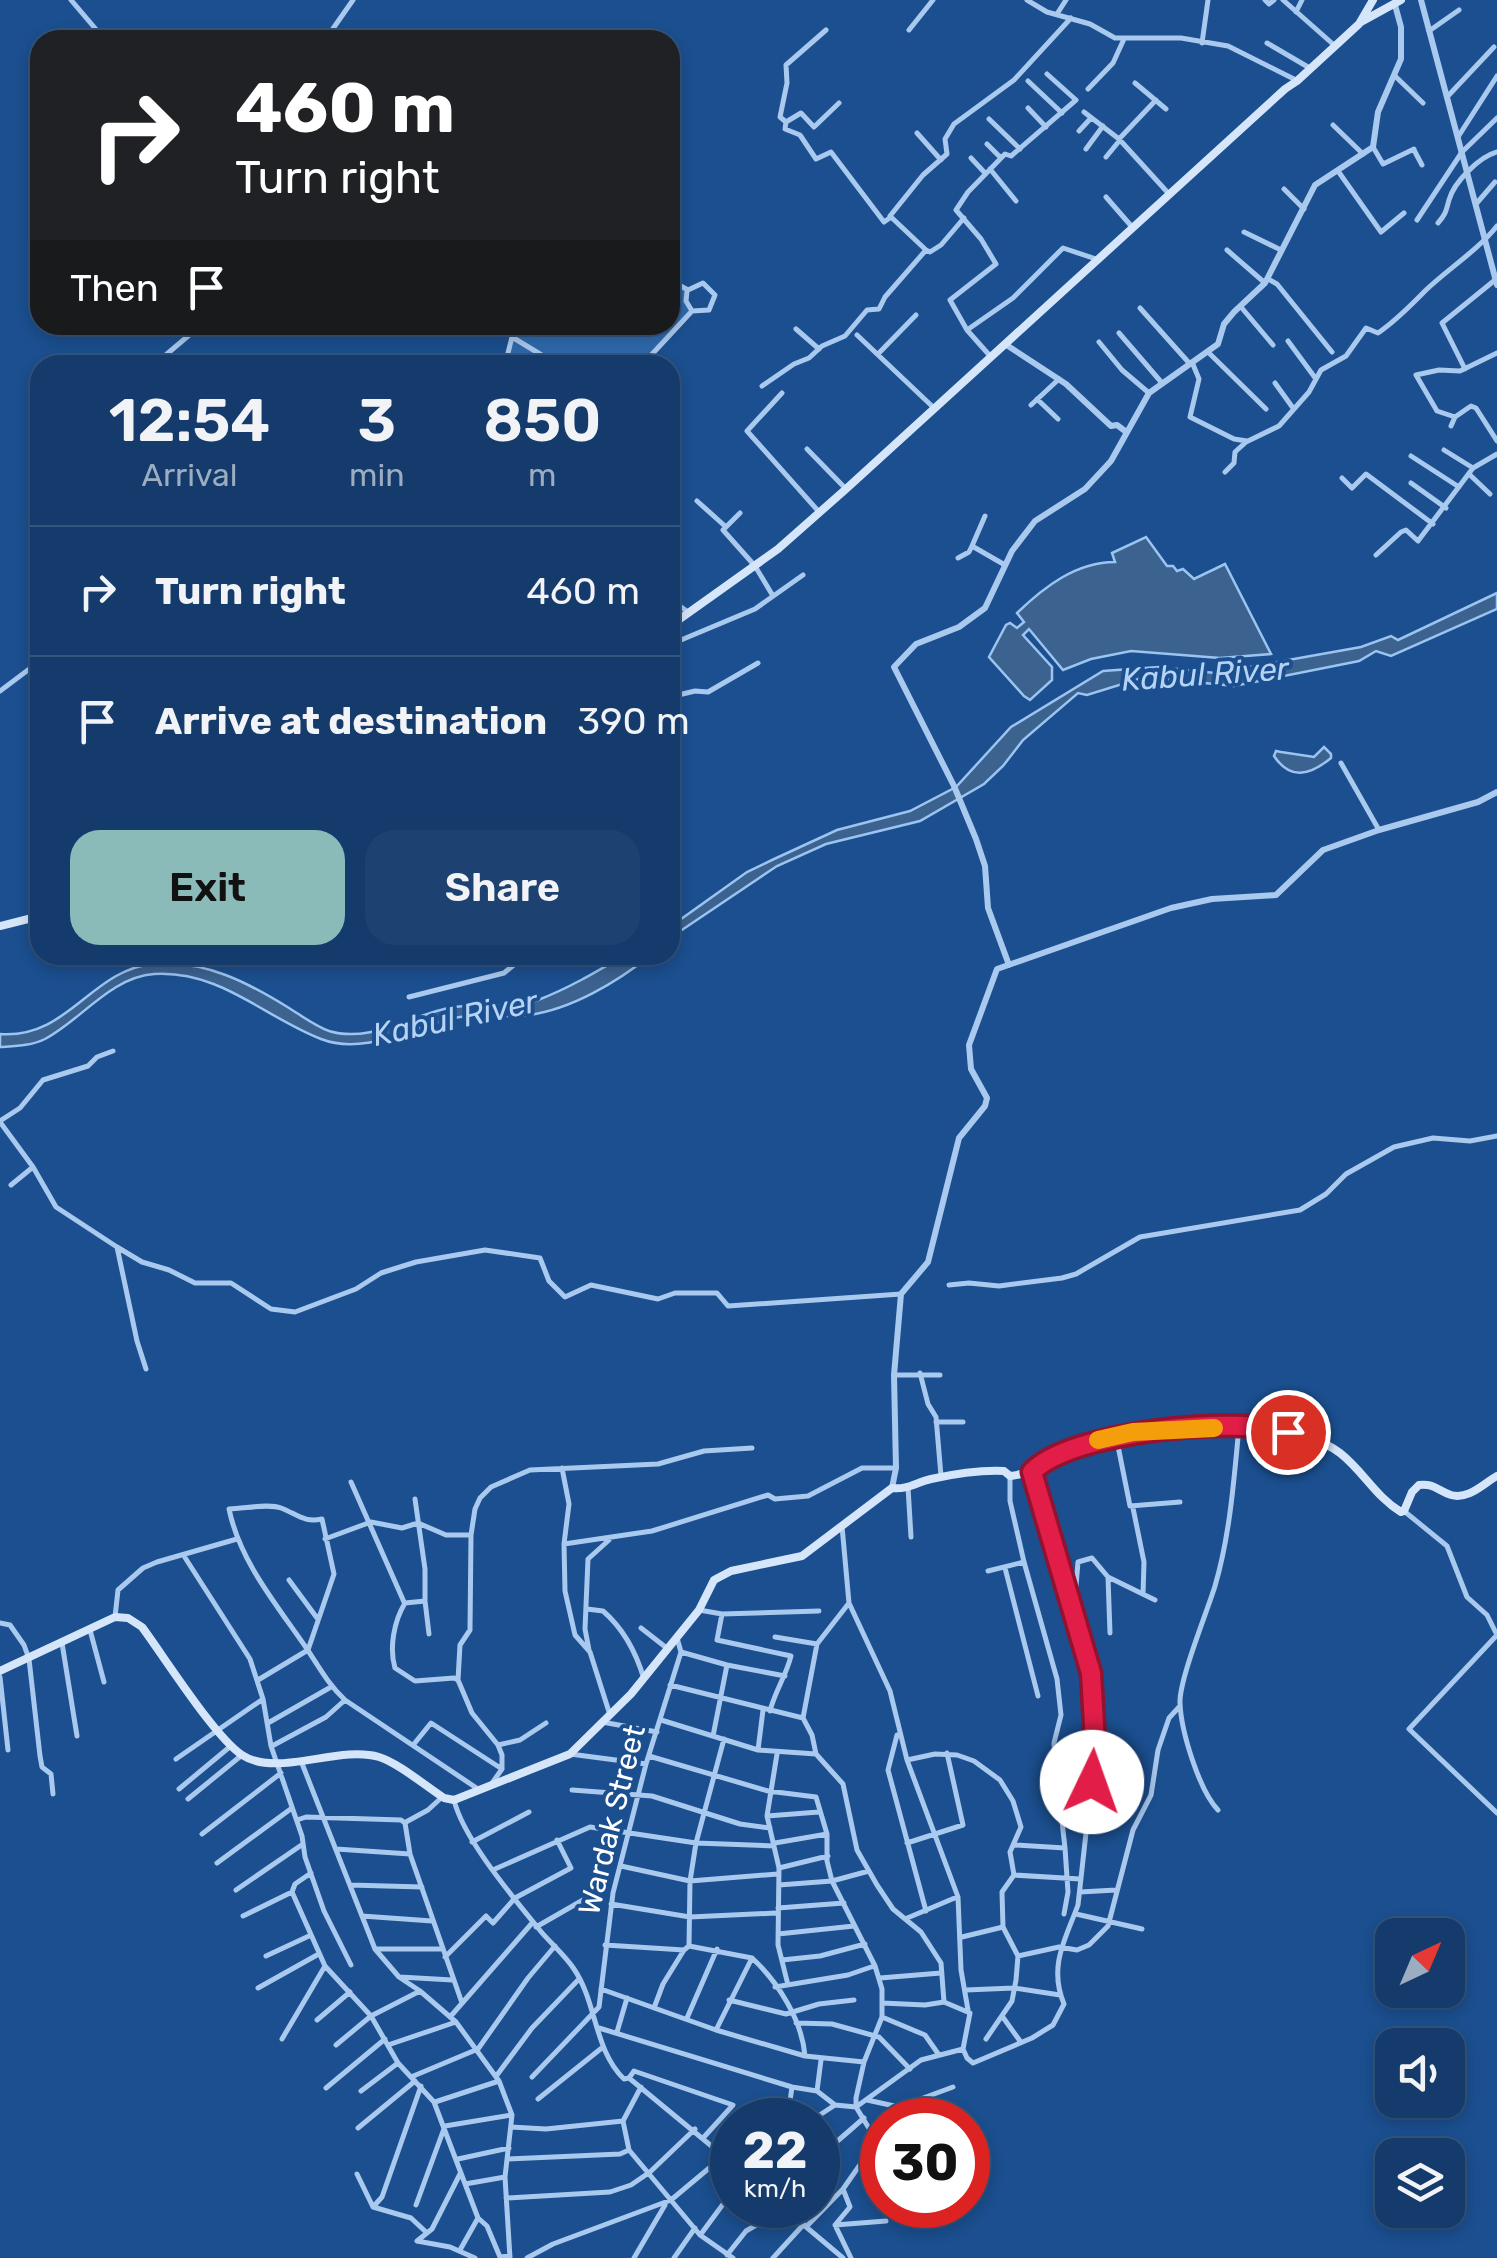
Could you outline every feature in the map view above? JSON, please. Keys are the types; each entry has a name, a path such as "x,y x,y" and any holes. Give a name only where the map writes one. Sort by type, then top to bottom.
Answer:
{"main road":[{"path":"1358,24 1373,0"},
{"path":"680,618 754,566 820,512 1285,88 1298,81 1358,24 1398,2"},
{"path":"0,926 30,918"},
{"path":"0,1674 115,1617 128,1618 142,1628 242,1755 278,1763 344,1754 381,1757 449,1799 570,1754 644,1679 699,1610 714,1580 731,1571 802,1556 892,1488 996,1471 1010,1476 1032,1472 1048,1458 1071,1448 1116,1436 1240,1427 1277,1429 1338,1452 1391,1506 1404,1511 1412,1492 1420,1485 1431,1484 1451,1495 1460,1495 1497,1476"}],"street":[{"path":"71,0 98,30"},
{"path":"332,30 353,0"},
{"path":"909,30 933,0"},
{"path":"1056,15 1066,0"},
{"path":"1202,43 1208,0"},
{"path":"1265,0 1269,4 1274,0"},
{"path":"1283,0 1334,45"},
{"path":"1296,12 1302,0"},
{"path":"1421,0 1496,282 1442,324 1465,370"},
{"path":"1031,1 1056,15 1072,17 1124,39 1181,38 1228,46 1298,81"},
{"path":"1398,2 1401,59 1378,112 1373,147 1383,164 1414,148 1422,165"},
{"path":"1429,31 1460,10"},
{"path":"786,122 785,129 800,134 816,159 831,152 884,222 947,154 945,139 954,124 1014,80 1072,17"},
{"path":"786,122 780,117 787,83 786,65 826,30"},
{"path":"1088,89 1113,63 1124,39"},
{"path":"1268,43 1308,68"},
{"path":"1447,97 1494,47"},
{"path":"991,357 967,330 950,300 996,264 956,210 1001,158 1006,154 1010,157 1076,99 1047,74"},
{"path":"1396,76 1423,103"},
{"path":"1458,137 1497,76"},
{"path":"1028,81 1062,113"},
{"path":"1135,83 1166,108"},
{"path":"1106,157 1156,100"},
{"path":"786,122 801,113 814,127 839,103"},
{"path":"1028,108 1046,126"},
{"path":"1084,112 1119,140 1170,194"},
{"path":"1079,131 1091,118"},
{"path":"1417,220 1462,152 1497,118"},
{"path":"989,119 1020,149"},
{"path":"1333,124 1363,154"},
{"path":"1086,150 1104,126"},
{"path":"917,133 941,160"},
{"path":"988,144 1001,158"},
{"path":"1009,965 988,908 986,866 960,800 896,670 916,644 959,627 985,608 1005,564 1034,521 1085,489 1112,461 1148,393 1218,344 1224,324 1265,280 1314,185 1373,147"},
{"path":"1438,223 1448,211 1456,187 1486,156 1497,152"},
{"path":"971,158 1016,202"},
{"path":"1336,168 1381,232 1404,213"},
{"path":"1476,204 1495,182"},
{"path":"1284,189 1304,209"},
{"path":"1106,197 1133,228"},
{"path":"890,216 930,252 964,218"},
{"path":"1225,472 1234,463 1235,452 1247,441 1279,426 1321,370 1346,356 1366,328 1378,333 1396,320 1497,226"},
{"path":"1244,232 1280,250"},
{"path":"967,330 1013,298 1063,248 1092,255 1098,261"},
{"path":"762,386 845,336 867,310 879,309 926,250"},
{"path":"1227,250 1265,280 1277,284 1332,352"},
{"path":"680,324 692,311 709,310 715,295 703,283 688,290"},
{"path":"680,286 688,290"},
{"path":"688,290 686,301 692,311"},
{"path":"1241,307 1272,345"},
{"path":"1140,308 1191,363 1199,379 1190,417 1234,439 1247,441"},
{"path":"878,354 916,315"},
{"path":"796,328 820,349"},
{"path":"1119,333 1162,383"},
{"path":"166,355 189,335"},
{"path":"508,355 513,335"},
{"path":"651,355 670,335"},
{"path":"857,335 934,408"},
{"path":"512,338 541,355"},
{"path":"1099,342 1148,393"},
{"path":"1288,342 1316,379"},
{"path":"1005,344 1060,379 1111,426 1125,431"},
{"path":"1209,352 1266,409"},
{"path":"1455,417 1438,411 1416,376 1439,370 1465,370 1497,354"},
{"path":"1031,405 1060,379"},
{"path":"1275,383 1293,408"},
{"path":"782,393 748,431 771,462 820,512"},
{"path":"1038,399 1058,418"},
{"path":"1451,426 1465,408 1476,408 1497,441"},
{"path":"808,449 846,489"},
{"path":"1444,450 1471,471 1490,494"},
{"path":"1376,555 1406,530 1418,541 1471,471 1497,454"},
{"path":"1411,456 1459,486"},
{"path":"1342,478 1352,488 1366,474 1433,524"},
{"path":"1411,482 1446,508"},
{"path":"696,501 726,526"},
{"path":"740,513 724,532 754,566 773,597"},
{"path":"958,558 969,552 985,516"},
{"path":"972,546 1005,564"},
{"path":"681,640 754,609 803,575"},
{"path":"680,606 688,612"},
{"path":"680,695 708,692 758,663"},
{"path":"0,691 30,668"},
{"path":"1341,763 1379,830"},
{"path":"892,1488 896,1468 894,1375 901,1294 928,1262 958,1138 984,1106 986,1098 971,1069 969,1045 1001,966 1171,908 1212,899 1276,894 1323,850 1478,802 1497,792"},
{"path":"409,997 504,973 514,965"},
{"path":"113,1052 97,1057 88,1066 43,1080 20,1108 0,1121 56,1207 142,1262 195,1283 231,1283 271,1309 295,1312 356,1289 390,1270 486,1250 536,1256 544,1262 549,1281 565,1297 592,1285 658,1299 675,1293 717,1293 728,1306 901,1294"},
{"path":"949,1285 999,1286 1062,1278 1140,1237 1300,1210 1326,1194 1346,1174 1394,1147 1433,1138 1452,1141 1497,1136"},
{"path":"11,1185 33,1167"},
{"path":"117,1247 146,1368"},
{"path":"920,1373 936,1422 941,1478"},
{"path":"894,1375 940,1375"},
{"path":"936,1422 963,1422"},
{"path":"1018,1956 1059,1947 1077,1950 1089,1945 1111,1922 1133,1830 1151,1795 1158,1750 1169,1718 1180,1706 1216,1584 1240,1427"},
{"path":"1116,1436 1144,1562 1143,1595"},
{"path":"502,1769 498,1745 472,1713 458,1680 460,1645 470,1630 471,1535 480,1498 491,1487 530,1470 658,1464 704,1451 752,1448"},
{"path":"562,1468 569,1504 564,1544 565,1591 575,1635 590,1652"},
{"path":"564,1544 652,1531 768,1495 775,1499 808,1496 862,1468 896,1468"},
{"path":"963,2049 973,2063 1054,2025 1064,2004 1060,1996 1059,1947 1075,1914 1080,1892 1095,1730 1091,1673 1032,1472"},
{"path":"1010,1476 1010,1501 1024,1562 1057,1680 1061,1715 1054,1760 1066,1848 1064,1914"},
{"path":"351,1482 405,1604 392,1646 396,1668 415,1682 458,1680"},
{"path":"908,1487 911,1537"},
{"path":"415,1499 429,1634"},
{"path":"1132,1508 1180,1502"},
{"path":"258,1680 308,1650 334,1574 322,1519 294,1517 280,1507 230,1510 237,1539 268,1592 308,1650 331,1687 345,1700 484,1789 502,1769"},
{"path":"1404,1511 1447,1546 1467,1597 1487,1616 1496,1636 1409,1729 1497,1813"},
{"path":"325,1539 371,1522 402,1528 418,1523 446,1536 471,1535"},
{"path":"842,1526 850,1603 890,1690 907,1760 958,1897 968,2010 963,2049"},
{"path":"115,1617 118,1590 143,1568 237,1539"},
{"path":"610,1714 590,1652 586,1610 588,1559 611,1539"},
{"path":"184,1556 250,1660 263,1699 271,1746 311,1873 324,1911 351,1966"},
{"path":"1069,1600 1075,1598 1078,1562 1092,1558 1108,1577 1155,1600"},
{"path":"988,1571 1024,1562"},
{"path":"1005,1568 1038,1696"},
{"path":"1108,1577 1110,1633"},
{"path":"289,1580 317,1618"},
{"path":"405,1604 425,1601"},
{"path":"850,1603 817,1644 803,1718 812,1734 816,1754 844,1784 858,1850 869,1871 893,1909 932,1947 942,1973 944,2002"},
{"path":"586,1610 603,1610 626,1636 644,1679"},
{"path":"699,1610 722,1614 819,1611"},
{"path":"722,1614 717,1640 791,1656 786,1676 766,1710 758,1750"},
{"path":"0,1624 10,1625 24,1645 42,1768 51,1774 53,1794"},
{"path":"641,1628 668,1649"},
{"path":"90,1630 104,1682"},
{"path":"776,1637 817,1644"},
{"path":"677,1638 681,1652 728,1666 786,1676"},
{"path":"62,1643 76,1736"},
{"name":"Wardak Street","path":"594,2014 601,1989 611,1904 646,1764 681,1652"},
{"path":"713,1737 728,1666"},
{"path":"0,1674 8,1750"},
{"path":"670,1685 803,1718"},
{"path":"267,1724 331,1687"},
{"path":"176,1759 263,1699"},
{"path":"271,1746 326,1717 345,1700"},
{"path":"1180,1706 1200,1786 1218,1810"},
{"path":"660,1720 758,1750 816,1754"},
{"path":"414,1744 431,1722 502,1769"},
{"path":"602,1722 658,1732"},
{"path":"498,1745 520,1740 546,1723"},
{"path":"898,1732 888,1770 926,1911"},
{"path":"654,2008 663,1984 686,1948 696,1843 724,1739"},
{"path":"179,1788 232,1745"},
{"path":"907,1760 947,1753 974,1761 1000,1780 1020,1818 1022,1827 1010,1852 1014,1875 1002,1892 1003,1927 1018,1956 1014,1988 1012,2001 986,2039"},
{"path":"906,1844 963,1824 947,1753"},
{"path":"570,1754 646,1764"},
{"path":"777,1754 767,1816 778,1871 778,1934 788,1985"},
{"path":"188,1800 242,1755"},
{"path":"649,1756 768,1791 816,1796 827,1834 832,1880 880,1978 882,2017 864,2062 856,2107 860,2112"},
{"path":"301,1761 375,1949 399,1978 420,1990 453,2019 498,2078 512,2114 505,2198 510,2257 498,2257 487,2226 478,2218 434,2102 398,2063 371,2016 317,1955 292,1892 295,1884 311,1873"},
{"path":"202,1834 281,1773"},
{"path":"572,1790 652,1796 740,1824 770,1828"},
{"path":"297,1820 405,1822 428,1810 438,1798 449,1799 472,1842 579,1978 609,2065 710,2142"},
{"path":"218,1863 292,1808"},
{"path":"472,1842 530,1812"},
{"path":"767,1816 819,1812"},
{"path":"405,1822 410,1854 462,2003"},
{"path":"495,1869 590,1827 696,1843 774,1844 827,1834"},
{"path":"446,1958 486,1916 493,1923 515,1898 571,1868 556,1840"},
{"path":"236,1890 303,1844"},
{"path":"1014,1845 1066,1848"},
{"path":"336,1849 410,1854"},
{"path":"621,1866 690,1881 778,1871 828,1856"},
{"path":"779,1886 869,1871"},
{"path":"1014,1875 1080,1879"},
{"path":"349,1885 422,1887"},
{"path":"1080,1892 1116,1890"},
{"path":"242,1916 292,1892"},
{"path":"905,1919 958,1897"},
{"path":"326,2088 386,2042 453,2019 462,2003 534,1924 583,1900"},
{"path":"611,1904 690,1917 844,1903"},
{"path":"1075,1914 1142,1929"},
{"path":"362,1916 432,1921"},
{"path":"778,1934 854,1926"},
{"path":"962,1937 1003,1927"},
{"path":"266,1956 309,1936"},
{"path":"782,1960 820,1956 864,1944"},
{"path":"605,1945 717,1949 752,1958 791,2010 804,2038 805,2056"},
{"path":"358,2128 416,2081 478,2049 555,1946"},
{"path":"375,1949 442,1949"},
{"path":"686,2018 717,1949"},
{"path":"258,1988 317,1955"},
{"path":"716,2030 752,1958"},
{"path":"282,2039 325,1966"},
{"path":"775,1987 848,1975 875,1966"},
{"path":"880,1978 942,1973"},
{"path":"399,1978 452,1980"},
{"path":"434,2102 498,2078 532,2028 579,1978"},
{"path":"966,1990 1014,1988 1060,1996"},
{"path":"601,1989 716,2030 805,2056 864,2062"},
{"path":"336,2045 371,2016 420,1990"},
{"path":"317,2020 350,1992"},
{"path":"618,2032 626,1998"},
{"path":"729,2000 786,2014 854,2000"},
{"path":"882,2003 944,2002 968,2010"},
{"path":"532,2078 594,2014"},
{"path":"1002,2016 1020,2041"},
{"path":"882,2017 926,2034 939,2055"},
{"path":"796,2023 832,2024 879,2037 910,2069"},
{"path":"598,2028 792,2087 817,2090 827,2098"},
{"path":"538,2099 603,2047"},
{"path":"870,2098 922,2060 963,2049"},
{"path":"817,2090 821,2060"},
{"path":"362,2091 398,2063"},
{"path":"629,2078 634,2071 733,2104 704,2137"},
{"path":"373,2208 382,2196 416,2081"},
{"path":"641,2087 623,2122 629,2150 700,2235 727,2254"},
{"path":"790,2098 792,2087"},
{"path":"928,2098 953,2087"},
{"path":"840,2105 860,2104"},
{"path":"445,2126 512,2114"},
{"path":"840,2139 860,2121"},
{"path":"511,2127 623,2122"},
{"path":"416,2205 445,2126"},
{"path":"505,2198 610,2192 630,2185 650,2172 696,2129"},
{"path":"458,2159 509,2148"},
{"path":"506,2159 620,2154 629,2150"},
{"path":"527,2258 552,2244 669,2201 710,2168"},
{"path":"840,2191 860,2168"},
{"path":"462,2172 427,2234 417,2241 460,2250 475,2258"},
{"path":"357,2174 373,2208"},
{"path":"465,2184 506,2177"},
{"path":"840,2219 850,2207 843,2190"},
{"path":"634,2258 669,2201"},
{"path":"373,2208 411,2218 427,2234"},
{"path":"460,2250 478,2218"},
{"path":"700,2235 710,2222"},
{"path":"674,2258 695,2228"},
{"path":"715,2258 727,2254 751,2228"},
{"path":"774,2258 802,2228"},
{"path":"808,2228 843,2258"},
{"path":"836,2228 851,2258"}],"shaded area":[{"path":"680,286 688,290 686,296 692,311 680,324"},
{"path":"512,335 670,335 651,355 508,355"}],"water":[{"path":"1146,537 1167,566 1177,571 1183,569 1194,579 1225,564 1271,654 1220,658 1131,651 1091,659 1063,670 1029,629 1023,635 1052,667 1052,680 1030,700 1024,696 989,657 1006,625 1017,628 1024,622 1017,613 1062,578 1087,566 1115,562 1112,553"},
{"name":"Kabul River","path":"1497,593 1497,609 1391,656 1376,651 1359,661 1234,686 1145,677 1087,695 1078,693 1023,740 984,784 920,821 826,844 777,866 680,931 680,920 747,872 837,830 910,811 956,787 1011,727 1103,671 1159,667 1215,673 1361,647 1391,636 1398,640"},
{"path":"1324,747 1331,758 1308,772 1293,772 1274,756 1276,751 1314,757"},
{"path":"150,965 191,966 225,975 329,1031 345,1034 376,1031 454,1007 528,1003 607,965 638,965 578,1000 545,1012 454,1018 354,1044 321,1039 200,979 154,974 110,991 45,1039 0,1047 0,1034 24,1033 44,1026 113,978"}],"slow traffic":[{"path":"1098,1440 1133,1432 1214,1428"}],"route":[{"path":"1092,1782 1095,1742 1091,1673 1032,1472 1048,1458 1071,1448 1133,1432 1254,1426 1288,1432"}]}
